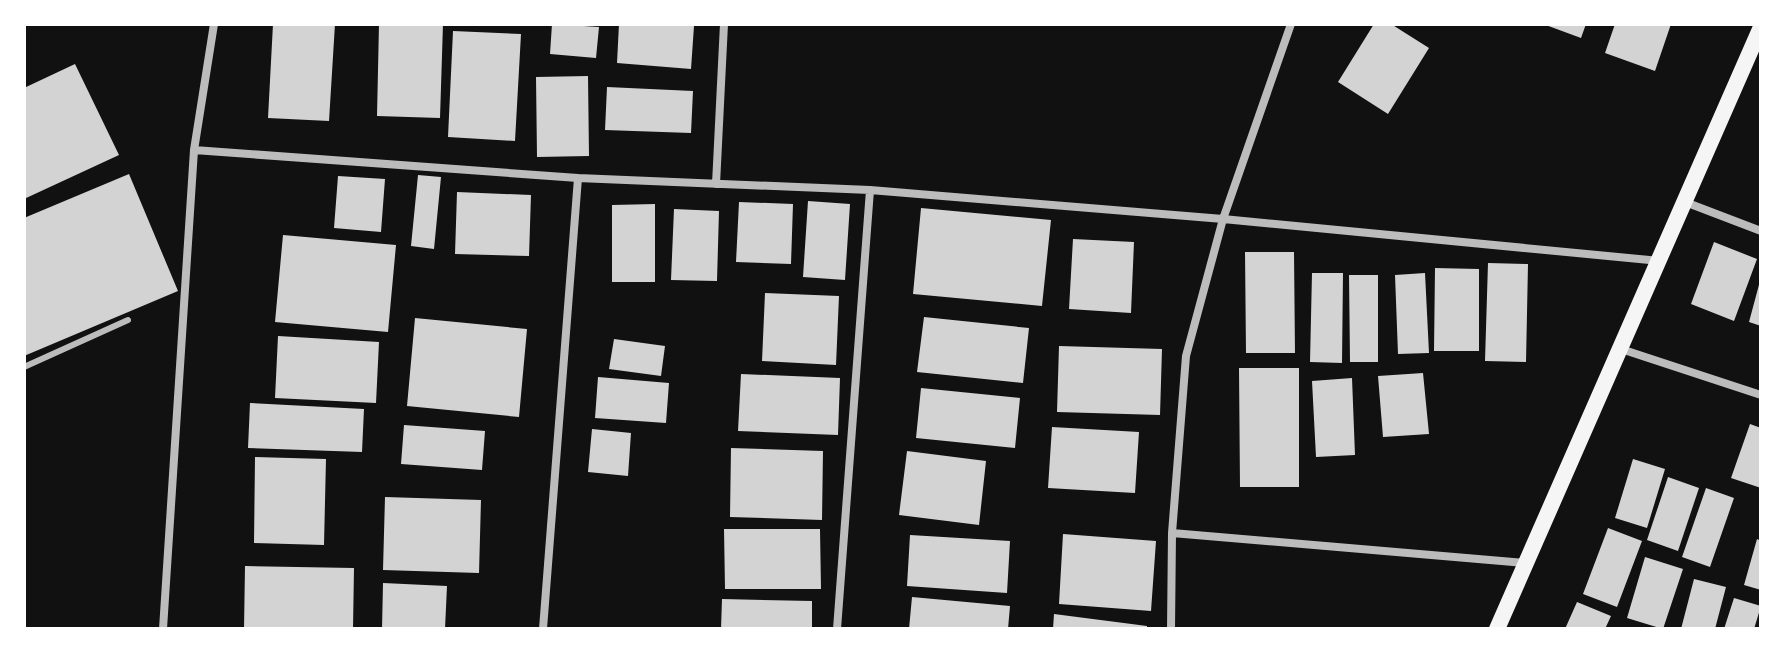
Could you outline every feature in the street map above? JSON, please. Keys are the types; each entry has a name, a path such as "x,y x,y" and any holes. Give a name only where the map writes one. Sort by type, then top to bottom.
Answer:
{"main road":[{"path":"1497,629 1761,27"}],"street":[{"path":"163,629 194,150 214,24"},
{"path":"716,184 724,24"},
{"path":"1171,629 1172,533 1186,356 1223,219 1291,24"},
{"path":"194,150 578,178 870,190 1223,219 1660,261"},
{"path":"543,629 578,178"},
{"path":"837,629 870,190"},
{"path":"1685,202 1761,231"},
{"path":"1621,349 1761,395"},
{"path":"1172,533 1525,563"}],"lane":[{"path":"24,367 128,320"}],"building":[{"path":"273,24 335,24 329,121 268,118"},
{"path":"379,24 443,24 440,118 377,116"},
{"path":"552,24 599,27 596,58 550,54"},
{"path":"619,24 694,26 691,69 617,63"},
{"path":"1374,24 1391,24 1429,48 1388,114 1338,82"},
{"path":"1543,24 1586,24 1581,38"},
{"path":"1615,24 1671,24 1655,71 1605,53"},
{"path":"453,31 521,34 515,141 448,137"},
{"path":"75,64 119,155 24,199 24,88"},
{"path":"588,76 589,156 537,157 536,77"},
{"path":"607,87 693,91 691,133 605,130"},
{"path":"129,174 178,291 24,356 24,218"},
{"path":"418,175 441,177 434,249 411,246"},
{"path":"338,176 385,179 381,232 334,228"},
{"path":"457,192 531,195 529,256 455,254"},
{"path":"808,201 850,204 845,280 803,277"},
{"path":"739,202 793,204 791,264 736,262"},
{"path":"655,204 655,282 612,282 612,205"},
{"path":"921,208 1051,220 1042,306 913,294"},
{"path":"674,209 719,211 717,281 671,280"},
{"path":"283,235 396,245 388,332 275,322"},
{"path":"1073,239 1134,242 1131,313 1069,309"},
{"path":"1714,242 1757,259 1734,321 1691,304"},
{"path":"1245,252 1294,252 1295,353 1246,353"},
{"path":"1488,263 1528,264 1526,362 1485,361"},
{"path":"1435,268 1479,269 1479,351 1434,351"},
{"path":"1312,273 1343,273 1342,363 1310,362"},
{"path":"1425,273 1429,353 1398,354 1395,275"},
{"path":"1349,275 1378,275 1378,362 1350,362"},
{"path":"1761,281 1761,326 1749,322"},
{"path":"765,293 839,296 836,365 762,361"},
{"path":"924,317 1029,328 1023,383 917,372"},
{"path":"415,318 527,329 519,417 407,406"},
{"path":"278,336 379,342 376,403 275,398"},
{"path":"614,339 665,346 661,376 609,369"},
{"path":"1059,346 1162,349 1160,415 1057,412"},
{"path":"1239,368 1299,368 1299,487 1240,487"},
{"path":"1423,373 1429,434 1383,437 1378,376"},
{"path":"741,374 840,378 838,435 738,431"},
{"path":"598,377 669,383 666,423 595,418"},
{"path":"1352,378 1355,455 1316,457 1312,381"},
{"path":"921,388 1020,398 1015,448 916,438"},
{"path":"250,403 364,409 362,452 248,448"},
{"path":"1750,424 1761,428 1761,488 1731,478"},
{"path":"404,425 485,431 482,470 401,464"},
{"path":"1052,427 1139,432 1135,493 1048,488"},
{"path":"592,429 631,433 628,476 588,472"},
{"path":"731,448 823,451 822,520 730,517"},
{"path":"907,451 986,461 979,525 899,515"},
{"path":"255,457 326,459 324,545 254,543"},
{"path":"1633,459 1665,469 1647,528 1615,518"},
{"path":"1668,477 1699,488 1678,551 1647,540"},
{"path":"1706,488 1734,498 1710,567 1682,557"},
{"path":"385,497 481,500 479,573 383,570"},
{"path":"1608,528 1642,541 1617,607 1583,594"},
{"path":"724,529 820,529 821,589 725,589"},
{"path":"1063,534 1156,541 1151,611 1059,604"},
{"path":"910,535 1010,541 1007,593 907,586"},
{"path":"1757,539 1761,541 1761,590 1744,585"},
{"path":"1645,557 1683,569 1663,629 1627,618"},
{"path":"245,566 354,568 353,629 244,629"},
{"path":"1694,579 1726,587 1715,629 1681,629"},
{"path":"383,583 447,586 445,629 382,629"},
{"path":"912,597 1010,606 1008,629 909,629"},
{"path":"1734,598 1761,606 1754,629 1724,629"},
{"path":"722,599 812,601 812,629 721,629"},
{"path":"1577,602 1611,616 1605,629 1565,629"},
{"path":"1054,614 1147,626 1147,629 1053,629"}]}
